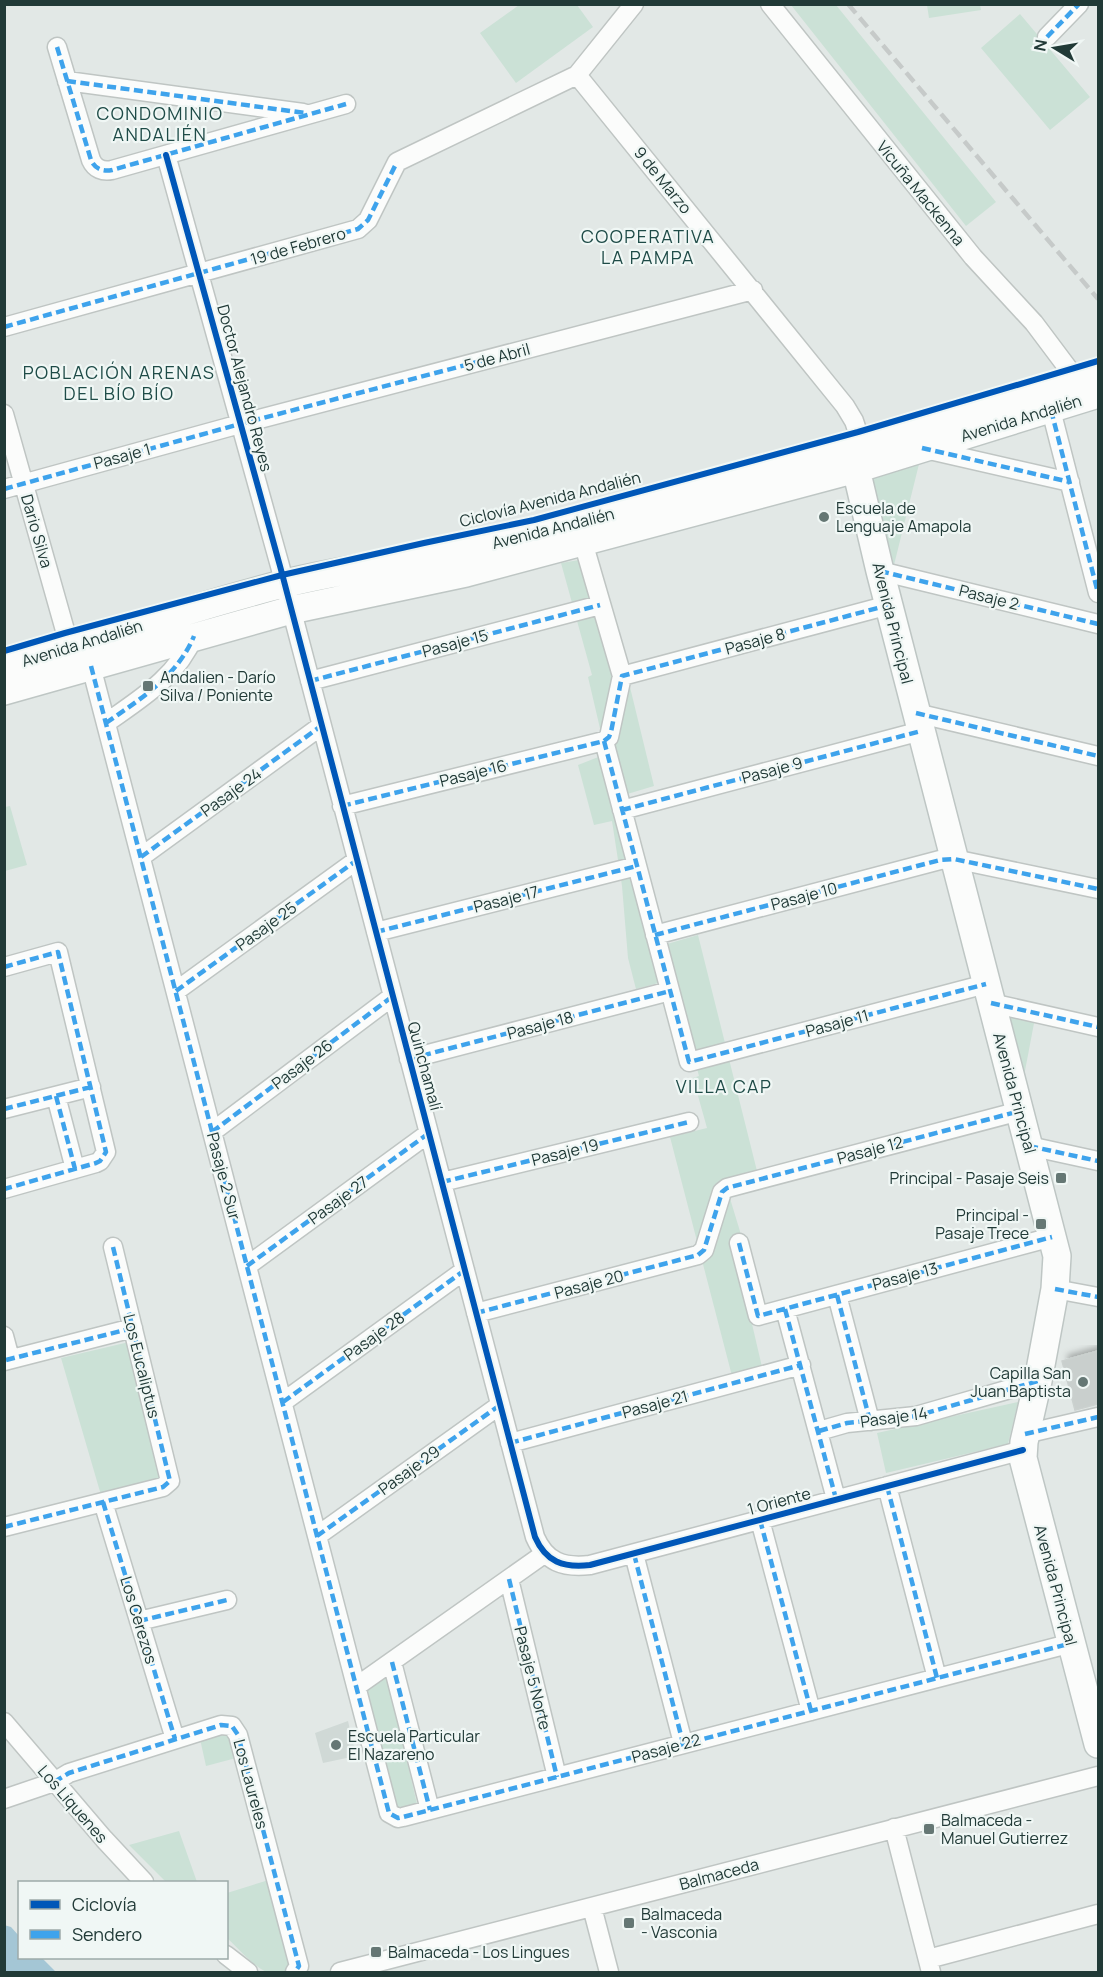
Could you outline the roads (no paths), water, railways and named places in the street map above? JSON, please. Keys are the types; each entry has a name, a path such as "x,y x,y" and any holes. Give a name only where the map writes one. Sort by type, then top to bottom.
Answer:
{"main road":[{"name":"Avenida Andalién","path":"4,691 291,610 416,585 583,542 859,457 1087,375"},
{"name":"Avenida Andalién","path":"4,667 284,584 507,540 859,457 922,448 1098,394"},
{"name":"Avenida Principal","path":"859,457 880,571 1053,1237 1057,1264 1055,1288 1024,1442 1024,1466 1098,1744"}],"street":[{"path":"577,75 634,4"},
{"name":"Vicuña Mackenna","path":"770,4 973,257 1034,323 1087,375"},
{"path":"1047,37 1079,4"},
{"path":"57,47 91,160 96,167 108,171 346,104"},
{"name":"19 de Febrero","path":"4,327 363,226 397,162 577,75"},
{"name":"9 de Marzo","path":"577,75 845,406 854,421 859,457"},
{"path":"67,81 310,114"},
{"name":"Doctor Alejandro Reyes","path":"166,155 284,584"},
{"name":"5 de Abril","path":"240,424 753,290"},
{"path":"1051,410 1098,593"},
{"name":"Dario Silva","path":"4,414 70,648"},
{"name":"Pasaje 1","path":"4,489 240,424"},
{"path":"922,448 1070,482"},
{"path":"583,542 622,676 611,732 604,741 670,991"},
{"name":"Pasaje 2","path":"880,571 1098,624"},
{"name":"Quinchamalí","path":"284,584 535,1537 544,1554"},
{"name":"Pasaje 15","path":"309,681 600,605"},
{"name":"Pasaje 8","path":"622,676 889,605"},
{"path":"106,723 149,693 166,678 184,657 194,636"},
{"name":"Pasaje 2 Sur","path":"91,666 357,1686"},
{"path":"919,722 1098,756"},
{"name":"Pasaje 9","path":"622,810 919,722"},
{"name":"Pasaje 24","path":"141,858 321,726"},
{"name":"Pasaje 16","path":"342,806 604,741"},
{"path":"954,859 1098,889"},
{"name":"Pasaje 10","path":"655,935 940,860 954,859"},
{"name":"Pasaje 25","path":"176,991 357,860"},
{"name":"Pasaje 17","path":"376,932 637,866"},
{"path":"4,967 58,952 106,1147 104,1157 96,1164 4,1190"},
{"name":"Pasaje 11","path":"670,991 688,1062 989,994"},
{"name":"Pasaje 18","path":"409,1059 670,991"},
{"path":"989,994 1098,1027"},
{"name":"Pasaje 26","path":"212,1132 393,996"},
{"path":"4,1109 91,1087"},
{"path":"56,1096 75,1169"},
{"name":"Pasaje 12","path":"701,1253 722,1192 727,1188 1020,1110"},
{"name":"Pasaje 19","path":"442,1182 689,1122"},
{"name":"Pasaje 27","path":"247,1266 429,1133"},
{"path":"1029,1146 1098,1161"},
{"name":"Pasaje 13","path":"739,1243 758,1316 1053,1237"},
{"name":"Los Eucaliptus","path":"103,1502 169,1484 170,1478 113,1247"},
{"name":"Pasaje 20","path":"476,1313 701,1253"},
{"name":"Pasaje 28","path":"283,1402 465,1269"},
{"path":"1055,1288 1098,1297"},
{"path":"837,1295 870,1421"},
{"path":"785,1309 836,1499"},
{"path":"5,1360 134,1328"},
{"path":"4,1336 8,1350 5,1360"},
{"name":"Pasaje 21","path":"510,1443 801,1365"},
{"name":"Pasaje 14","path":"819,1431 847,1423 895,1420 916,1416 1038,1381"},
{"name":"Pasaje 29","path":"317,1536 500,1405"},
{"name":"1 Oriente","path":"544,1554 564,1564 581,1566 634,1554 887,1486 1098,1417"},
{"path":"887,1486 937,1678"},
{"path":"4,1527 103,1502"},
{"name":"Los Cerezos","path":"103,1502 175,1739"},
{"path":"760,1520 812,1711"},
{"path":"357,1686 544,1554"},
{"path":"634,1554 683,1743"},
{"name":"Pasaje 5 Norte","path":"509,1579 557,1777"},
{"path":"139,1621 227,1600"},
{"name":"Pasaje 22","path":"357,1686 389,1813 398,1818 1071,1643"},
{"path":"392,1662 430,1810"},
{"name":"Los Líquenes","path":"4,1722 54,1782 143,1881"},
{"name":"Los Laureles","path":"4,1799 54,1782 69,1773 175,1739 225,1724 232,1726 237,1731 299,1966 296,1972"},
{"name":"Balmaceda","path":"340,1972 1098,1776"},
{"path":"894,1828 929,1966 1098,1914"},
{"path":"592,1907 609,1972"},
{"path":"228,1957 248,1972"}],"water":[{"path":"4,1925 11,1927 18,1935 18,1959 43,1959 56,1972 5,1972"}],"railway":[{"path":"848,4 1098,299"}],"place":[{"name":"Escuela de Lenguaje Amapola","path":"824,517"},
{"name":"Andalien - Darío Silva / Poniente","path":"148,686"},
{"name":"Principal - Pasaje Seis","path":"1061,1178"},
{"name":"Principal - Pasaje Trece","path":"1041,1224"},
{"name":"Capilla San Juan Baptista","path":"1083,1382"},
{"name":"Escuela Particular El Nazareno","path":"336,1745"},
{"name":"Balmaceda - Manuel Gutierrez","path":"929,1829"},
{"name":"Balmaceda - Vasconia","path":"629,1923"},
{"name":"Balmaceda - Los Lingues","path":"376,1952"}],"district":[{"name":"CONDOMINIO ANDALIÉN","path":"160,123"},
{"name":"COOPERATIVA LA PAMPA","path":"648,246"},
{"name":"POBLACIÓN ARENAS DEL BÍO BÍO","path":"119,382"},
{"name":"VILLA CAP","path":"724,1086"}]}
